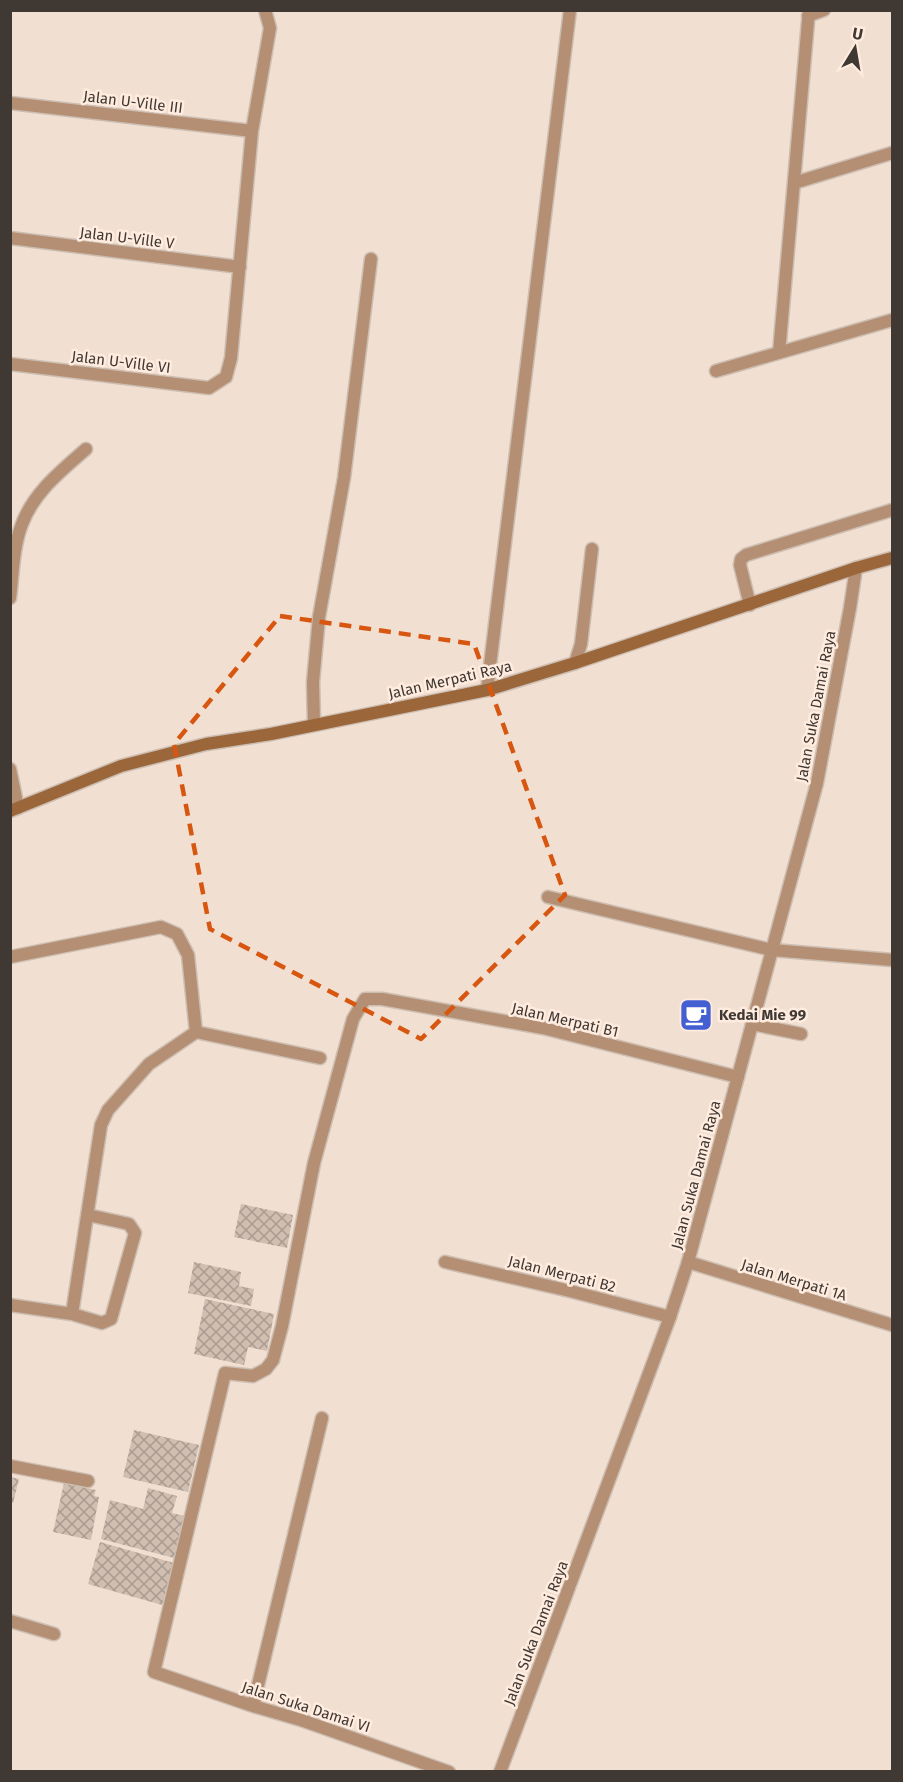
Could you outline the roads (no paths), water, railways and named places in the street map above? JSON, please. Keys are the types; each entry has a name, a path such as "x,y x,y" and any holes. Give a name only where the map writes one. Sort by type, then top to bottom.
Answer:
{"main road":[{"name":"Jalan Merpati Raya","path":"14,810 121,766 206,744 271,734 487,690 892,558"}],"street":[{"path":"240,267 252,131 270,28 265,10"},
{"path":"487,690 570,10"},
{"path":"779,353 808,13 824,10"},
{"name":"Jalan U-Ville III","path":"10,103 252,131"},
{"path":"794,183 892,153"},
{"name":"Jalan U-Ville V","path":"10,238 240,267"},
{"path":"314,724 313,682 319,617 344,478 371,259"},
{"name":"Jalan U-Ville VI","path":"10,364 209,388 226,377 231,358 240,267"},
{"path":"716,371 892,320"},
{"path":"10,598 21,525 34,500 55,476 86,449"},
{"path":"750,605 740,565 741,559 747,555 892,510"},
{"path":"575,663 581,645 592,549"},
{"name":"Jalan Suka Damai Raya","path":"500,1772 670,1317 688,1262 817,783 856,568"},
{"path":"10,769 14,810"},
{"path":"548,897 772,950 892,960"},
{"path":"10,957 161,927 177,934 188,955 196,1032"},
{"name":"Jalan Merpati B1","path":"154,1672 225,1373 253,1376 266,1369 273,1360 282,1326 314,1163 353,1019 366,999 382,999 543,1028 738,1077"},
{"path":"752,1024 801,1034"},
{"path":"72,1314 101,1125 108,1110 149,1064 196,1032 320,1058"},
{"path":"10,1305 72,1314 102,1323 111,1319 135,1233 129,1224 88,1215"},
{"name":"Jalan Merpati B2","path":"445,1262 559,1288 670,1317"},
{"name":"Jalan Merpati 1A","path":"688,1262 892,1325"},
{"path":"253,1706 322,1418"},
{"path":"10,1466 88,1481"},
{"path":"10,1621 54,1634"},
{"name":"Jalan Suka Damai VI","path":"154,1672 449,1772"}],"place":[{"name":"Kedai Mie 99","path":"696,1015"}]}
